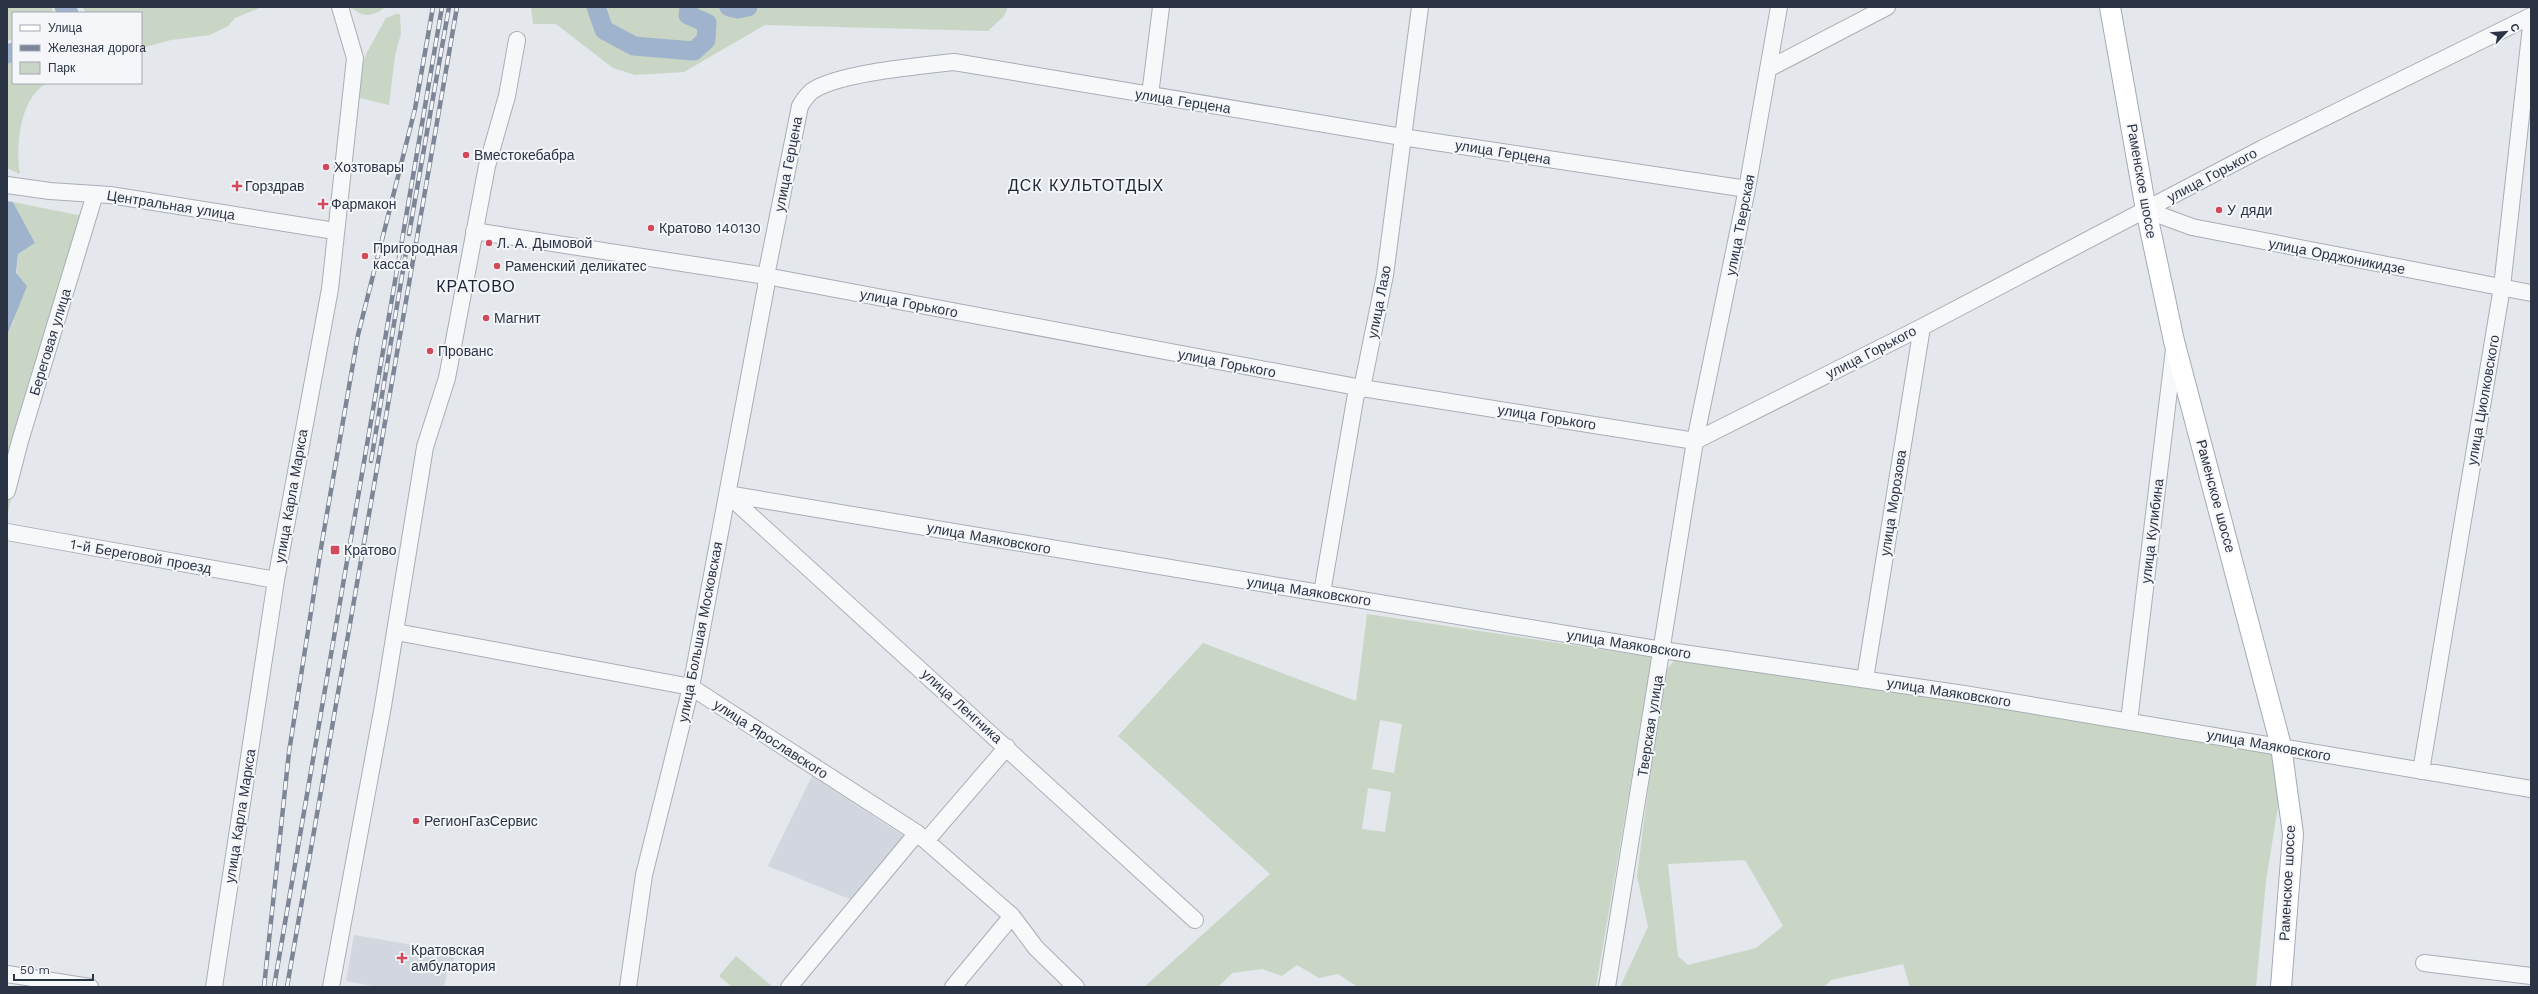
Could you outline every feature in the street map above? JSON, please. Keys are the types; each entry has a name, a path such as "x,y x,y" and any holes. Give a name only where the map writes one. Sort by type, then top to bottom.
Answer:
{"main road":[{"name":"Раменское шоссе","path":"2110,7 2146,210 2174,341 2281,746 2293,834 2281,987"}],"street":[{"name":"улица Карла Маркса","path":"214,987 276,580 330,289 335,230 355,58 340,7"},
{"path":"1150,95 1161,7"},
{"name":"улица Лазо","path":"1322,593 1356,394 1362,388 1385,275 1420,7"},
{"name":"улица Тверская","path":"1695,441 1747,189 1770,68 1779,7"},
{"path":"1770,68 1888,7"},
{"name":"улица Горького","path":"474,231 766,276 1362,388 1695,441 1922,327 2391,83 2531,16"},
{"name":"улица Циолковского","path":"2421,771 2502,287 2531,31"},
{"path":"330,987 396,632 425,447 448,378 487,166 507,96 517,40"},
{"name":"улица Герцена","path":"766,276 800,106 812,92 834,82 880,72 954,62 1402,137 1747,189"},
{"name":"Центральная улица","path":"10,185 95,194 335,230"},
{"name":"Береговая улица","path":"7,491 20,441 95,194"},
{"name":"улица Орджоникидзе","path":"2146,210 2207,230 2531,293"},
{"name":"улица Большая Московская","path":"628,987 644,874 691,687 766,287 766,276"},
{"name":"улица Морозова","path":"1865,679 1922,327"},
{"name":"улица Кулибина","path":"2129,721 2174,341"},
{"name":"Тверская улица","path":"1607,987 1695,441"},
{"name":"улица Маяковского","path":"727,494 1662,650 1865,679 2129,721 2531,789"},
{"name":"улица Ленгника","path":"727,494 1007,747 1195,920"},
{"name":"1-й Береговой проезд","path":"7,532 276,580"},
{"name":"улица Ярославского","path":"396,632 691,687 922,838 1012,916 1036,948 1076,987"},
{"path":"789,987 922,838 1007,747"},
{"path":"953,987 1012,916"},
{"path":"2424,964 2531,976"},
{"path":"7,974 90,987"}],"shaded area":[{"path":"812,776 905,837 852,900 768,866"},
{"name":"Кратовская амбулатория","path":"354,935 455,952 453,964 448,969 444,987 378,987 346,981"}],"green space":[{"path":"7,7 52,7 53,12 12,12 12,39 7,41"},
{"path":"82,7 262,7 235,18 228,26 210,35 171,40 142,48 142,12 86,12"},
{"path":"351,7 385,7 377,13 368,15 359,13"},
{"path":"531,7 1008,7 1004,16 988,31 765,25 684,72 635,75 613,68 556,24 533,24"},
{"path":"400,14 401,33 395,56 389,105 360,98 358,93 360,73 366,54 386,18"},
{"path":"12,59 12,84 46,84 39,89 31,99 22,123 18,150 20,174 7,168 7,62"},
{"path":"13,202 93,218 20,459 7,517 7,336 14,321 18,254 35,243"},
{"path":"1367,614 1652,657 1596,987 1358,987 1338,974 1319,978 1297,965 1282,976 1262,969 1232,973 1218,987 1144,987 1270,874 1118,736 1203,643 1356,701","holes":["1380,720 1402,724 1394,773 1372,769","1368,788 1391,792 1385,832 1362,829"]},
{"path":"1677,658 2276,752 2279,800 2266,881 2256,987 1910,987 1903,964 1831,980 1824,987 1620,987 1648,927 1637,876 1663,673","holes":["1745,860 1783,926 1756,948 1688,965 1678,956 1668,864"]},
{"path":"736,956 773,987 732,987 719,976"}],"water":[{"path":"7,201 13,202 35,243 18,254 16,273 27,286 7,336"}],"waterway":[{"path":"64,7 68,12"},
{"path":"596,7 604,30 634,46 694,51 706,40 707,23 688,15 689,7"},
{"path":"729,7 738,9 748,7"},
{"path":"7,54 12,52"}],"railway":[{"path":"264,987 289,752 321,548 358,335 415,109 433,7"},
{"path":"274,987 442,7"},
{"path":"409,234 449,7"},
{"path":"287,987 457,7"},
{"path":"371,461 406,252"}],"place":[{"name":"Вместокебабра","path":"466,155"},
{"name":"Хозтовары","path":"326,167"},
{"name":"Горздрав","path":"237,186"},
{"name":"Фармакон","path":"323,204"},
{"name":"У дяди","path":"2219,210"},
{"name":"Кратово 140130","path":"651,228"},
{"name":"Л. А. Дымовой","path":"489,243"},
{"name":"Пригородная касса","path":"365,256"},
{"name":"Раменский деликатес","path":"497,266"},
{"name":"Магнит","path":"486,318"},
{"name":"Прованс","path":"430,351"},
{"name":"Кратово","path":"335,550"},
{"name":"РегионГазСервис","path":"416,821"},
{"name":"Кратовская амбулатория","path":"402,958"}],"district":[{"name":"ДСК КУЛЬТОТДЫХ","path":"1086,185"},
{"name":"КРАТОВО","path":"476,286"}]}
